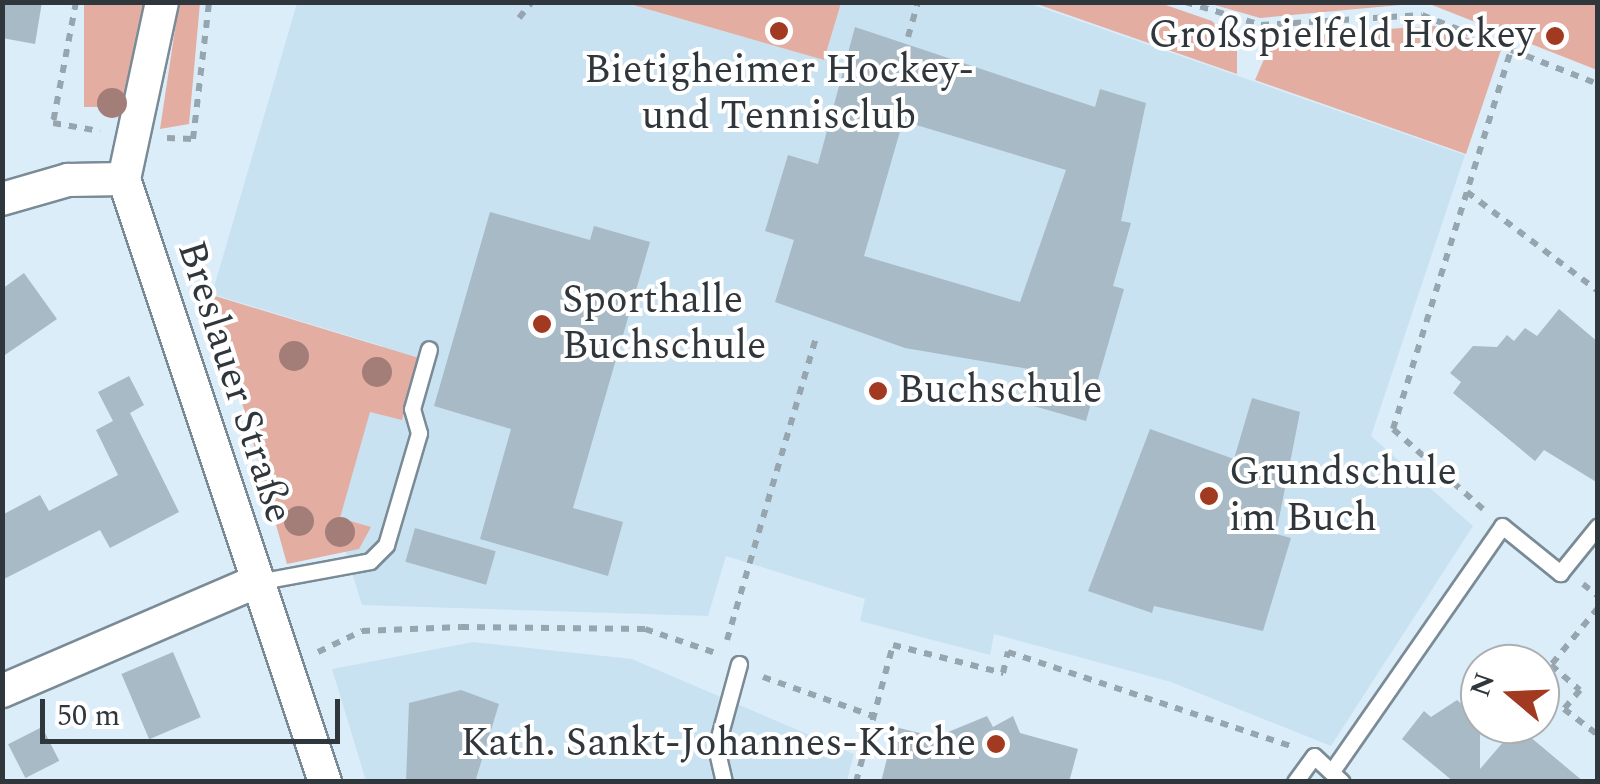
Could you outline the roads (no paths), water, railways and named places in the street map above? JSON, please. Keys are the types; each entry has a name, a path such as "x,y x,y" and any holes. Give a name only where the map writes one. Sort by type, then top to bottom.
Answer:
{"street":[{"path":"2,199 68,180 124,179 138,137 162,2"},
{"name":"Breslauer Straße","path":"124,179 253,583 325,782"},
{"path":"2,691 253,583"}],"lane":[{"path":"253,583 370,561 386,545 418,433 412,409 429,349"},
{"path":"1295,782 1314,756 1337,776 1502,526 1560,573 1598,526"},
{"path":"724,782 716,748 739,664"}],"place":[{"name":"Bietigheimer Hockey- und Tennisclub","path":"779,31"},
{"name":"Großspielfeld Hockey","path":"1555,36"},
{"name":"Sporthalle Buchschule","path":"542,324"},
{"name":"Buchschule","path":"878,391"},
{"name":"Grundschule im Buch","path":"1209,496"},
{"name":"Kath. Sankt-Johannes-Kirche","path":"996,744"}]}
